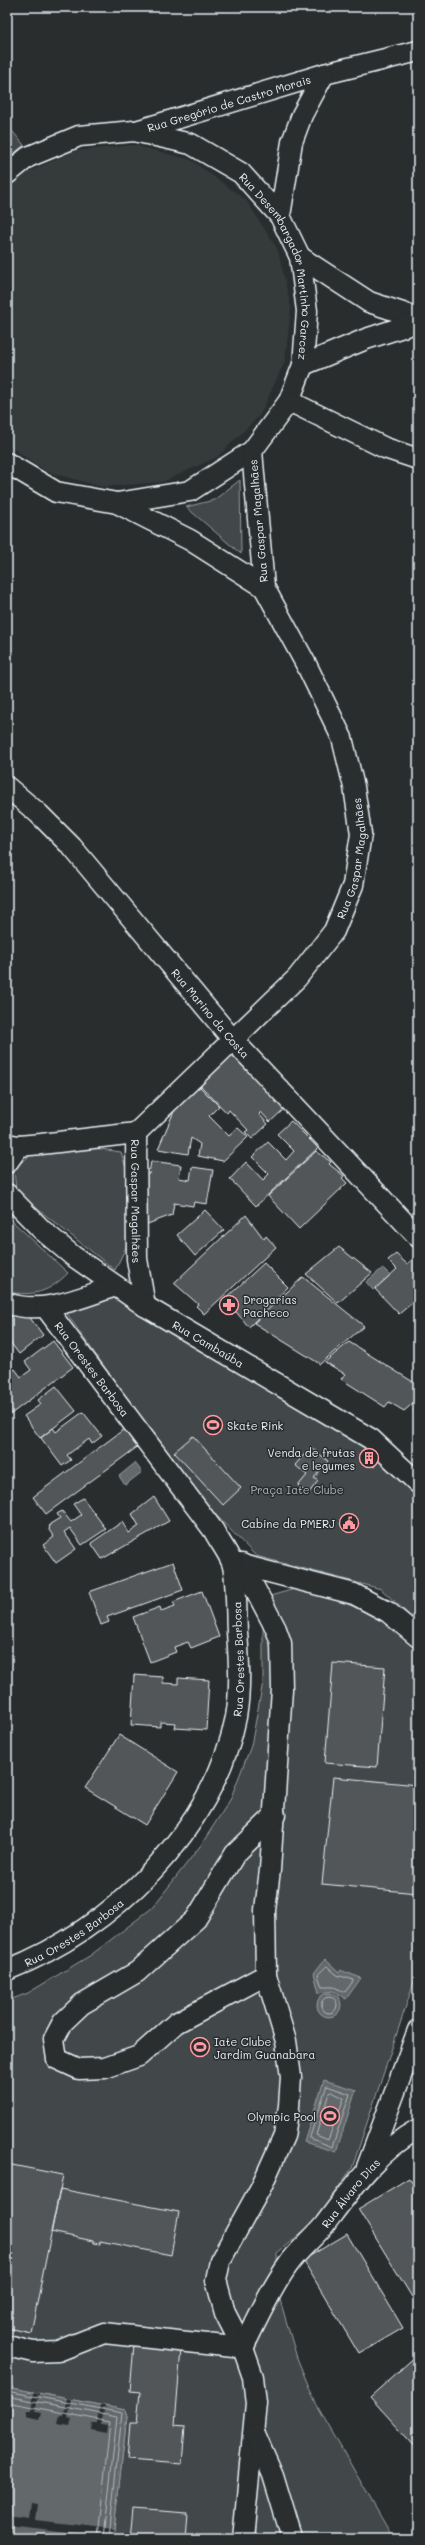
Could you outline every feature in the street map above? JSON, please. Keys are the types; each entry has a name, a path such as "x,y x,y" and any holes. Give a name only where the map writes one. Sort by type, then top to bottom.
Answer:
{"street":[{"name":"Rua Gregório de Castro Morais","path":"134,131 324,74 418,51"},
{"name":"Rua Gregório de Castro Morais","path":"280,216 292,142 302,114 324,74"},
{"name":"Rua Desembargador Martinho Garcez","path":"7,174 28,157 79,136 134,131 191,144 241,173 280,216 300,257 307,311 303,365 289,402 252,451 190,491 117,503"},
{"path":"300,257 369,302 418,318"},
{"path":"303,365 366,339 418,322"},
{"path":"289,402 385,448 418,459"},
{"name":"Rua Gaspar Magalhães","path":"7,1163 13,1145 136,1133 297,978 334,931 353,884 361,834 354,787 342,738 307,666 264,587 252,451"},
{"name":"Rua Desembargador Martinho Garcez","path":"7,463 56,492 117,503 190,540 264,587"},
{"name":"Rua Marino da Costa","path":"7,787 39,814 72,847 233,1040 418,1237"},
{"name":"Rua Gaspar Magalhães","path":"116,1286 137,1259 136,1133"},
{"name":"Rua Cambaúba","path":"7,1194 42,1230 73,1256 145,1306 371,1439 418,1483"},
{"path":"137,1259 145,1306"},
{"path":"7,1303 19,1307 46,1308 116,1286"},
{"name":"Rua Orestes Barbosa","path":"7,1970 60,1944 97,1919 146,1877 173,1847 202,1808 222,1761 236,1717 240,1670 237,1564 214,1531 46,1308"},
{"path":"237,1564 354,1594 388,1612 418,1637"},
{"path":"237,1564 276,1629 281,1643 282,1689 275,1815 265,1910 266,1975 286,2041 291,2077 289,2106 284,2136 261,2187 220,2261 216,2280 218,2294 225,2313 243,2348 253,2377 256,2402 243,2538"},
{"path":"266,1975 176,2023 139,2056 105,2068 79,2069 57,2058 54,2039 63,2022 82,2004 137,1972 196,1919 235,1854 275,1815"},
{"path":"367,2169 418,2030"},
{"name":"Rua Álvaro Dias","path":"243,2348 262,2309 288,2264 322,2228 367,2169 402,2138 418,2129"},
{"path":"7,2346 33,2352 58,2351 104,2333 243,2348"},
{"path":"254,2432 273,2475 292,2538"}],"shaded area":[{"path":"134,145 191,160 246,200 278,250 291,308 285,361 260,415 217,457 162,482 103,487 45,471 7,444 7,187 20,176 74,151"}],"green space":[{"path":"7,125 24,145 7,159"},
{"path":"240,480 241,554 186,507 214,500"},
{"path":"94,1148 121,1152 129,1178 126,1247 115,1270 16,1192 14,1168 32,1154"},
{"path":"10,1219 68,1273 61,1280 40,1292 26,1294 7,1292 7,1222"},
{"name":"Praça Iate Clube","path":"112,1292 365,1443 418,1493 418,1623 381,1589 256,1556 211,1510 139,1416 62,1307"},
{"name":"Iate Clube Jardim Guanabara","path":"302,1587 355,1607 397,1629 418,1652 418,1970 352,2168 313,2223 277,2253 278,2293 297,2358 316,2404 393,2538 113,2538 127,2416 125,2410 7,2387 7,2001 28,1993 91,1955 152,1908 201,1845 230,1800 251,1746 263,1682 263,1626 270,1596"}],"water":[{"path":"383,1268 390,1275 373,1290 366,1282"},
{"path":"135,1463 142,1472 125,1485 119,1476"},
{"path":"325,1959 339,1972 340,1970 361,1978 346,1999 333,1991 319,1993 314,1973"},
{"path":"329,1993 334,1994 340,2000 340,2010 334,2016 329,2017 324,2016 318,2010 317,2005 318,2000 324,1994"},
{"name":"Olympic Pool","path":"324,2080 356,2090 336,2152 304,2142"},
{"path":"7,2387 125,2410 127,2416 113,2538 7,2538"}],"pier":[{"path":"34,2392 39,2393 35,2411 41,2412 39,2420 26,2417 27,2410 31,2410"},
{"path":"67,2398 71,2399 67,2417 72,2418 70,2426 58,2424 60,2416 63,2416"},
{"path":"100,2405 105,2406 101,2424 107,2425 106,2433 91,2430 92,2423 97,2423"},
{"path":"30,2503 37,2504 35,2520 114,2529 113,2537 7,2525 7,2516 28,2519"}],"building":[{"path":"232,1055 284,1109 270,1122 261,1112 259,1114 268,1124 252,1139 245,1132 248,1130 229,1110 227,1113 200,1085"},
{"path":"199,1086 219,1106 209,1116 229,1136 238,1128 248,1137 223,1161 198,1156 200,1144 191,1138 188,1154 158,1149 175,1109"},
{"path":"291,1121 318,1148 256,1206 230,1179 246,1162 263,1180 269,1174 252,1157 268,1142 286,1160 294,1151 277,1134"},
{"path":"316,1151 331,1162 329,1164 344,1176 342,1178 347,1183 299,1229 268,1196"},
{"path":"151,1161 181,1165 179,1178 190,1180 192,1167 213,1170 207,1204 194,1202 193,1206 174,1203 172,1215 142,1226 146,1174 149,1174"},
{"path":"205,1210 224,1230 195,1256 177,1235"},
{"path":"246,1215 264,1239 266,1236 276,1247 204,1314 196,1306 198,1304 174,1283"},
{"path":"339,1247 372,1273 338,1303 306,1274"},
{"path":"396,1254 407,1264 415,1257 418,1261 418,1298 399,1314 375,1289 397,1269 388,1260"},
{"path":"264,1263 288,1287 249,1327 225,1299"},
{"path":"303,1277 364,1326 320,1364 254,1323"},
{"path":"7,1312 11,1317 18,1312 23,1318 27,1314 43,1335 19,1354 7,1338"},
{"path":"53,1341 73,1367 7,1417 7,1375 15,1369 21,1377 31,1370 25,1362"},
{"path":"349,1342 418,1385 418,1399 404,1411 389,1402 385,1407 341,1379 345,1374 325,1362"},
{"path":"56,1386 76,1411 40,1438 24,1416 41,1404 38,1400"},
{"path":"418,1407 418,1417 413,1411"},
{"path":"83,1412 102,1436 92,1444 89,1439 67,1455 71,1460 62,1466 41,1438 53,1428 56,1432"},
{"path":"127,1427 140,1445 46,1514 33,1497"},
{"path":"193,1436 241,1488 223,1505 174,1452"},
{"path":"311,1447 328,1461 314,1478 318,1481 308,1494 298,1486 307,1475 295,1465"},
{"name":"Venda de frutas e legumes","path":"364,1449 379,1460 374,1467 359,1456"},
{"path":"154,1497 169,1521 102,1559 91,1543 122,1522 129,1533 139,1526 132,1514"},
{"path":"83,1498 106,1529 82,1545 70,1528 64,1532 76,1549 56,1563 43,1545 54,1537 49,1530 50,1524 60,1518 57,1514 62,1511 71,1522 81,1515 73,1504"},
{"path":"173,1562 183,1590 107,1617 109,1622 101,1625 89,1592"},
{"path":"202,1591 219,1637 191,1648 188,1642 174,1647 176,1652 150,1662 133,1617 160,1607 161,1611 175,1606 173,1602"},
{"path":"333,1663 385,1667 377,1767 325,1763"},
{"path":"134,1675 163,1677 163,1683 178,1684 178,1678 209,1680 206,1730 175,1728 176,1723 160,1722 160,1727 131,1725"},
{"path":"119,1735 178,1772 145,1825 85,1788"},
{"path":"333,1777 418,1785 417,1893 322,1884"},
{"path":"7,2164 63,2175 31,2333 7,2328"},
{"path":"409,2178 418,2192 418,2294 412,2297 358,2209"},
{"path":"60,2189 179,2212 171,2255 100,2241 100,2244 93,2243 93,2241 51,2232"},
{"path":"347,2234 403,2328 359,2354 303,2260"},
{"path":"134,2345 181,2349 175,2425 185,2426 182,2464 127,2460 130,2423 137,2423 140,2392 130,2391"},
{"path":"418,2354 418,2450 370,2397"},
{"path":"133,2509 187,2513 185,2538 130,2538"}],"place":[{"name":"Drogarias Pacheco","path":"229,1305"},
{"name":"Skate Rink","path":"213,1425"},
{"name":"Venda de frutas e legumes","path":"369,1458"},
{"name":"Cabine da PMERJ","path":"349,1523"},
{"name":"Iate Clube Jardim Guanabara","path":"200,2047"},
{"name":"Olympic Pool","path":"330,2116"}]}
